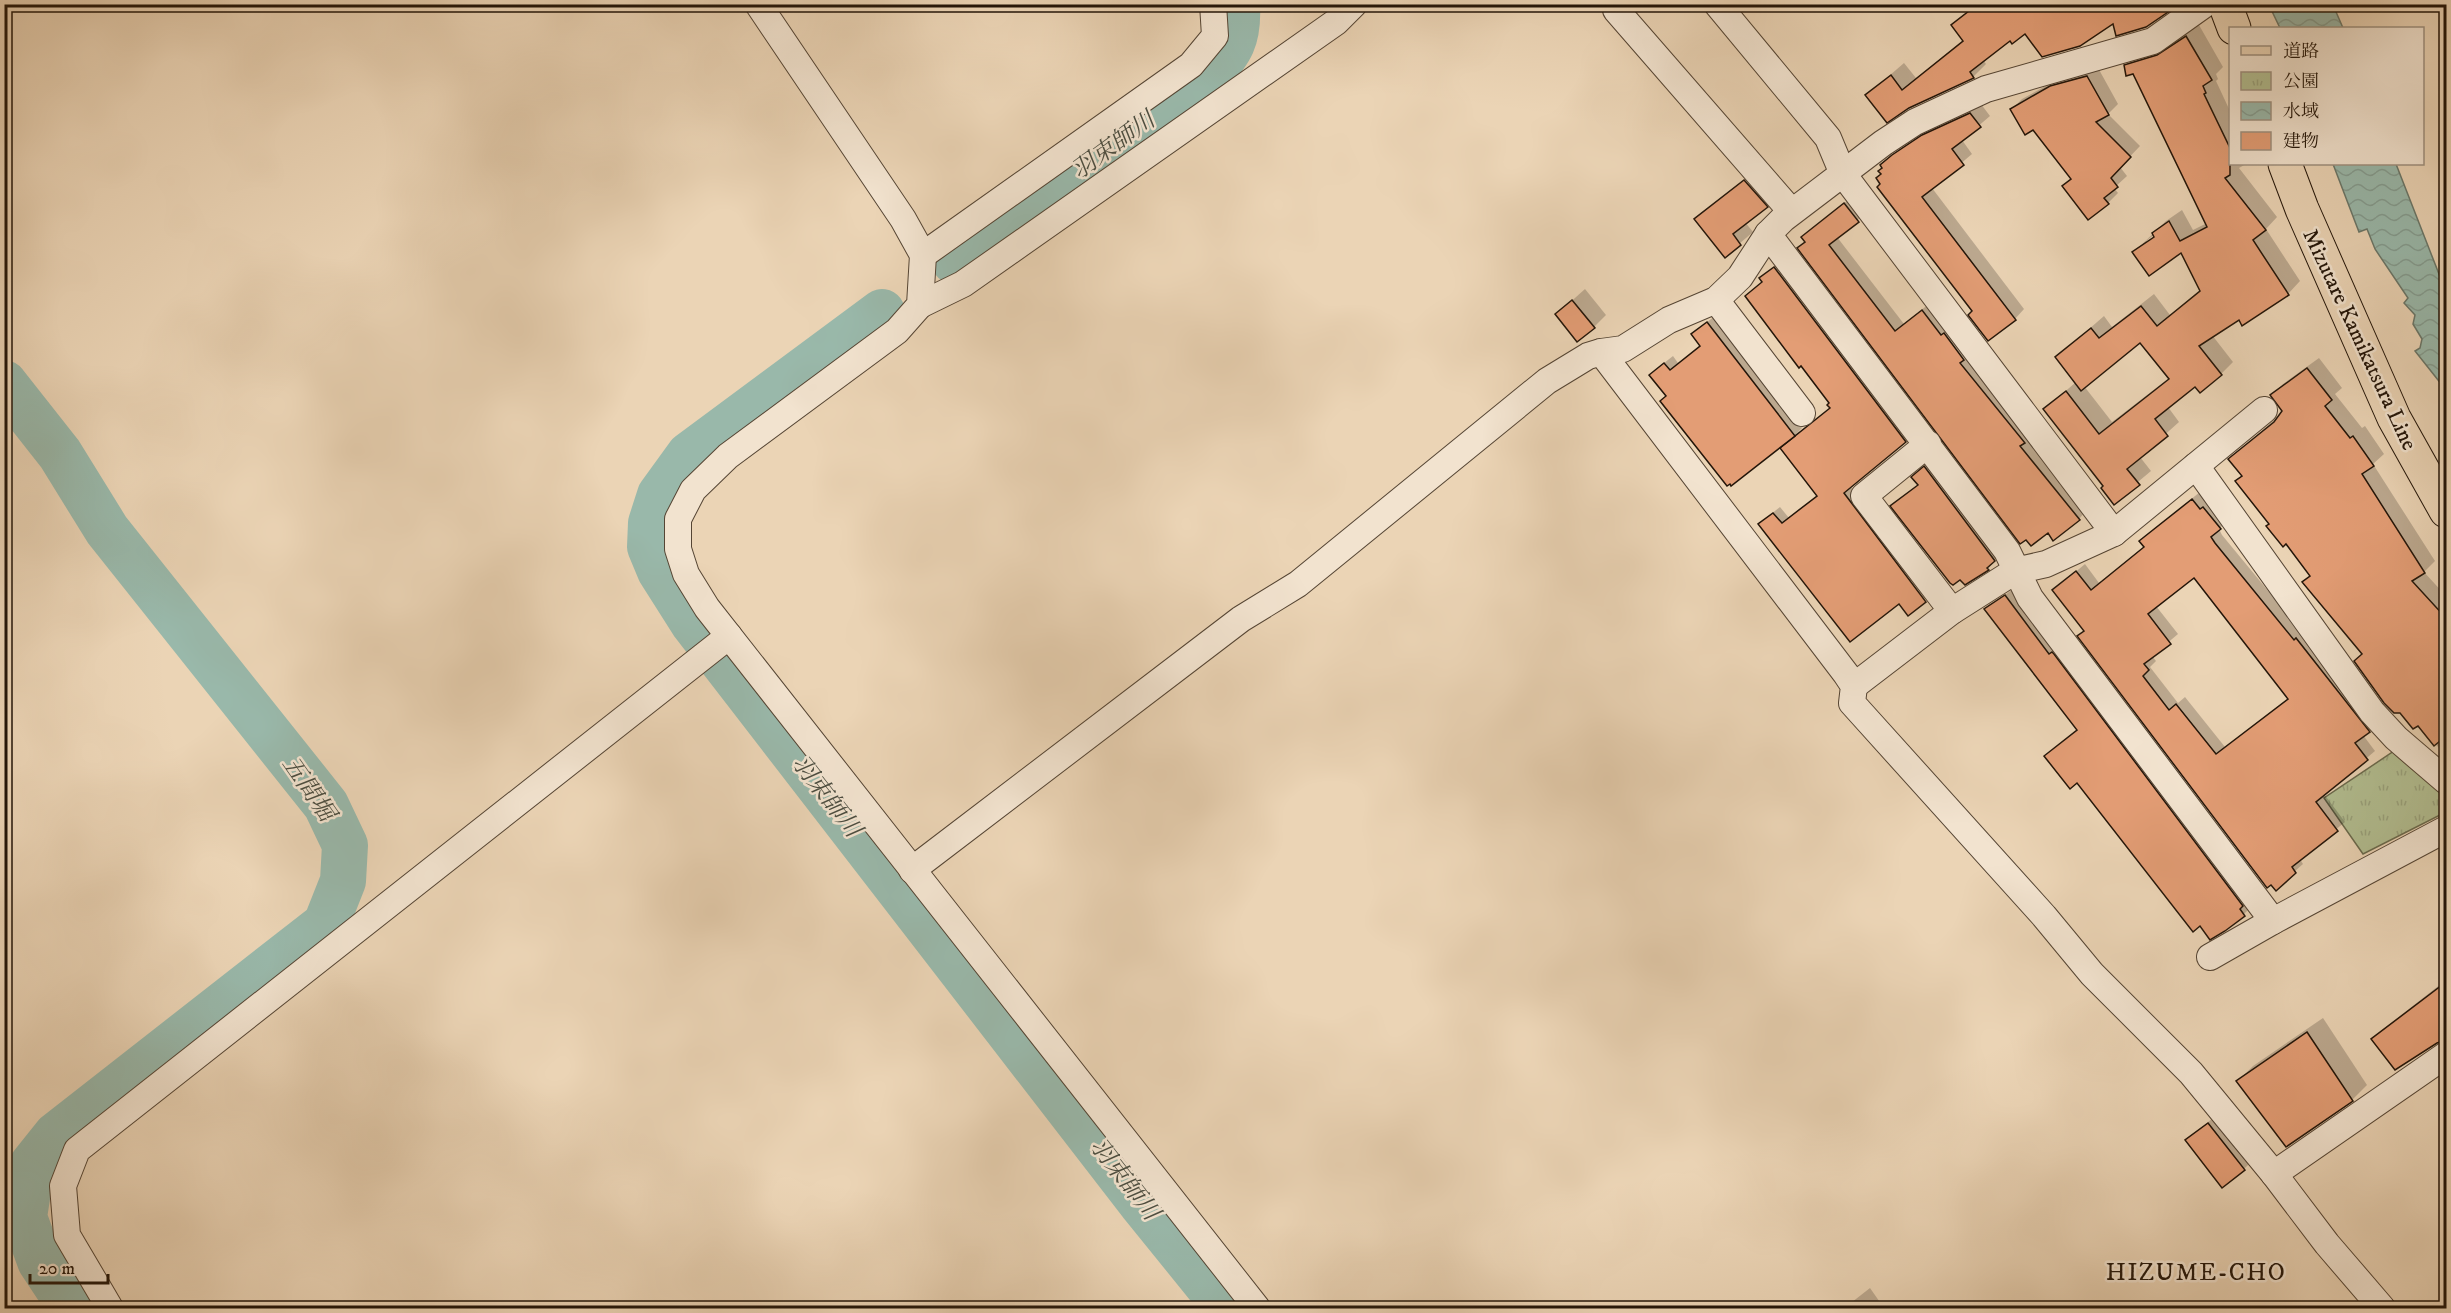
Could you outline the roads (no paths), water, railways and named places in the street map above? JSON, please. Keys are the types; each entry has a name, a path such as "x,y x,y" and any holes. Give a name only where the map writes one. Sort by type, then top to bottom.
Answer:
{"main road":[{"path":"2225,4 2234,27"},
{"name":"Mizutare Kamikatsura Line","path":"2285,165 2302,209 2394,418 2446,511"}],"street":[{"path":"758,4 903,219 923,255 920,305"},
{"path":"923,255 1191,65 1215,36 1213,4"},
{"path":"1257,1308 707,608 686,573 678,549 678,519 693,490 728,456 897,331 920,305 963,284 1336,21 1354,4"},
{"path":"1717,4 1828,138 1842,174 2114,532"},
{"path":"912,870 1241,619 1298,584 1547,381 1588,356 1623,349 1669,320 1716,300 1740,276 1768,234 1791,212 1883,142 1925,117 1986,88 2153,40 2205,4"},
{"path":"1616,10 1791,212"},
{"path":"1768,234 1928,444 2007,552 2030,598 2273,921"},
{"path":"1716,300 1802,413"},
{"path":"1601,352 1854,686 1852,703 2044,916 2092,974 2191,1073 2274,1174 2326,1244 2382,1308"},
{"path":"1854,686 1952,611 2015,571 2046,564 2114,532 2264,410"},
{"path":"1928,444 1864,496 1952,611"},
{"path":"2196,466 2372,712 2396,738 2446,781"},
{"path":"110,1308 67,1235 63,1186 77,1150 729,636"},
{"path":"2210,957 2446,829"},
{"path":"2274,1174 2446,1055"}],"water":[{"path":"2269,5 2333,5 2343,27 2280,27"},
{"path":"2333,165 2396,165 2446,292 2446,390 2415,351 2420,348 2422,339 2413,324 2415,315 2404,303 2408,298 2375,249 2367,229 2359,232"}],"waterway":[{"name":"羽束師川","path":"954,261 1208,76 1232,44 1237,26 1237,4"},
{"name":"羽束師川","path":"882,312 689,455 660,495 651,523 650,547 660,571 693,623 1141,1203 1226,1308"},
{"name":"五間堀","path":"4,383 60,454 107,530 326,805 345,845 343,881 326,924 56,1135 32,1165 24,1217 40,1261 71,1308"}],"district":[{"name":"HIZUME-CHO","path":"2196,1272"}]}
